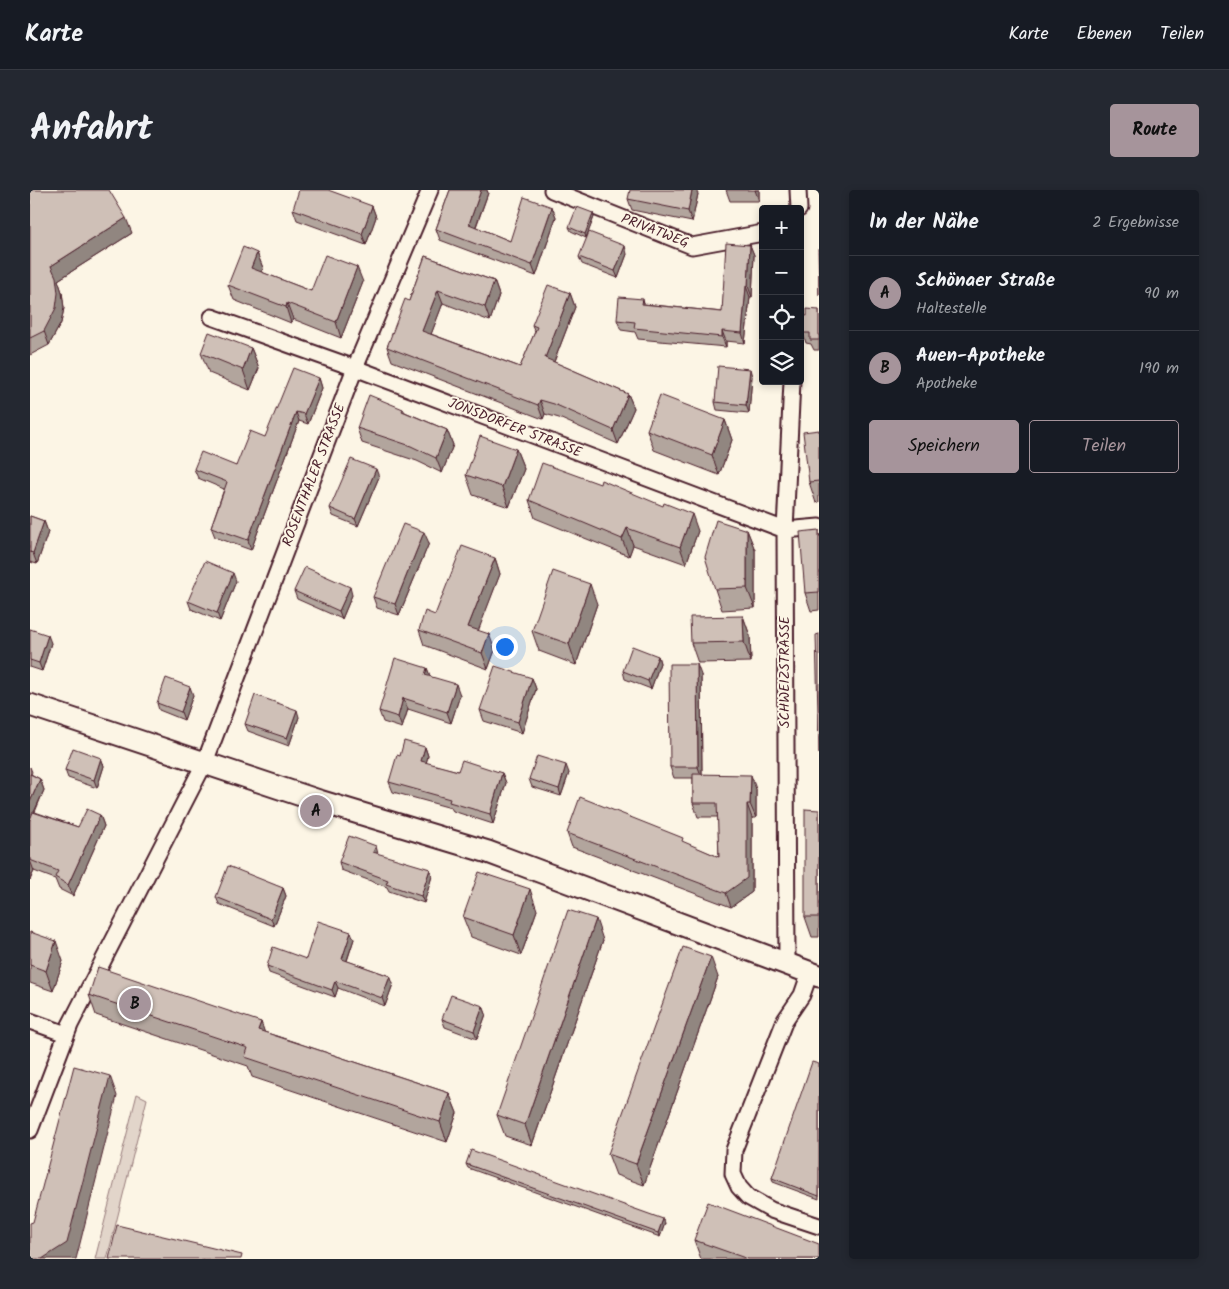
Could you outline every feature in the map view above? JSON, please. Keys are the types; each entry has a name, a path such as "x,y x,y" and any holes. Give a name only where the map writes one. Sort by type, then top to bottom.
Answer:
{"street":[{"name":"ROSENTHALER STRASSE","path":"30,1130 66,1034 205,762 355,368 430,190"},
{"name":"PRIVATWEG","path":"552,190 692,246 759,234"},
{"path":"798,190 799,205"},
{"name":"JONSDORFER STRASSE","path":"212,317 355,368 785,530 819,527"},
{"name":"SCHWEIZSTRASSE","path":"787,963 785,530 792,385"},
{"path":"30,705 319,801 488,852 814,974 785,1020 734,1150 733,1174 739,1187 748,1197 771,1210 819,1226"},
{"path":"30,1021 66,1034"}],"shaded area":[{"path":"137,1094 147,1099 107,1259 95,1259"}],"building":[{"path":"30,190 109,190 126,218 51,266 56,277 58,293 56,308 44,331 30,338"},
{"path":"299,190 328,190 372,206 362,234 293,209"},
{"path":"450,190 481,190 469,224 510,241 524,197 552,207 532,265 436,229"},
{"path":"630,190 692,190 688,211 628,199"},
{"path":"577,207 593,213 585,234 569,227"},
{"path":"589,232 625,246 615,271 579,257"},
{"path":"726,243 750,245 748,286 746,286 742,333 722,331 722,337 634,328 635,322 617,320 619,297 643,299 642,304 722,312"},
{"path":"243,247 257,253 251,268 311,291 325,255 357,267 336,322 287,303 286,307 228,285"},
{"path":"818,249 819,249 819,295"},
{"path":"425,256 494,281 485,307 438,290 422,331 520,367 537,327 532,325 548,285 570,293 545,358 628,394 613,430 554,404 540,400 538,405 387,347 405,299 409,301"},
{"path":"807,309 819,310 819,340 810,340 810,333 804,333 804,315 807,316"},
{"path":"209,332 251,348 243,370 201,353"},
{"path":"718,366 750,369 746,405 715,402"},
{"path":"293,368 319,378 304,414 296,412 248,540 211,527 227,482 194,469 201,452 236,466 250,431 265,437"},
{"path":"369,395 447,430 436,458 411,446 357,428"},
{"path":"660,395 725,420 712,455 647,430"},
{"path":"819,430 819,481 809,482 803,432"},
{"path":"480,436 516,449 502,487 466,475"},
{"path":"351,459 376,469 355,519 330,508"},
{"path":"542,463 600,484 601,480 663,506 664,503 692,514 680,547 627,528 622,539 529,500"},
{"path":"30,516 44,521 33,553 30,552"},
{"path":"716,520 747,530 747,588 715,589 705,557"},
{"path":"403,524 424,532 395,604 373,597"},
{"path":"819,530 819,592 805,593 800,532"},
{"path":"462,546 495,558 468,627 489,634 482,653 419,630 425,611 435,615"},
{"path":"205,561 233,573 217,613 188,601"},
{"path":"305,567 350,587 339,611 294,591"},
{"path":"553,571 590,584 569,644 532,631"},
{"path":"743,616 744,642 691,643 690,617"},
{"path":"30,629 48,635 39,663 30,660"},
{"path":"819,634 819,754 816,635"},
{"path":"632,646 658,656 648,681 623,671"},
{"path":"395,658 427,668 425,675 456,684 447,712 403,698 398,717 379,711"},
{"path":"669,664 697,664 698,767 670,767"},
{"path":"495,666 532,678 518,722 480,710"},
{"path":"166,678 190,687 181,712 157,703"},
{"path":"255,695 297,710 287,738 245,724"},
{"path":"404,741 425,747 421,761 458,771 462,760 502,773 490,814 449,802 450,799 389,782 397,755 400,756"},
{"path":"73,748 101,758 94,780 65,770"},
{"path":"537,756 566,765 559,789 529,779"},
{"path":"30,774 40,779 30,802"},
{"path":"693,774 751,775 750,804 747,804 747,878 726,893 567,833 580,797 683,838 682,841 719,857 717,803 693,803"},
{"path":"87,809 100,815 68,885 55,877 58,871 30,860 30,820 33,812 78,827"},
{"path":"805,809 819,810 819,917 805,917"},
{"path":"349,836 376,846 373,852 430,869 421,896 386,884 388,880 339,862"},
{"path":"228,866 283,888 271,919 216,897"},
{"path":"479,872 530,889 514,935 463,917"},
{"path":"568,910 596,919 525,1125 497,1115"},
{"path":"318,921 351,932 342,959 390,976 382,998 335,981 332,990 267,966 273,947 306,959"},
{"path":"30,932 56,941 46,971 30,965"},
{"path":"683,947 711,957 636,1164 608,1154"},
{"path":"98,967 261,1022 258,1030 449,1093 440,1122 245,1057 248,1048 89,995"},
{"path":"451,995 483,1006 474,1031 442,1019"},
{"path":"812,1062 819,1064 819,1196 772,1178"},
{"path":"74,1066 110,1076 67,1243 42,1259 30,1259 30,1223 33,1222"},
{"path":"471,1150 663,1219 658,1233 466,1164"},
{"path":"708,1202 819,1244 819,1259 748,1259 694,1240"},
{"path":"117,1225 242,1255 241,1259 109,1259"}],"place":[{"name":"Schönaer Straße","path":"316,811"},
{"name":"Auen-Apotheke","path":"135,1004"}]}
